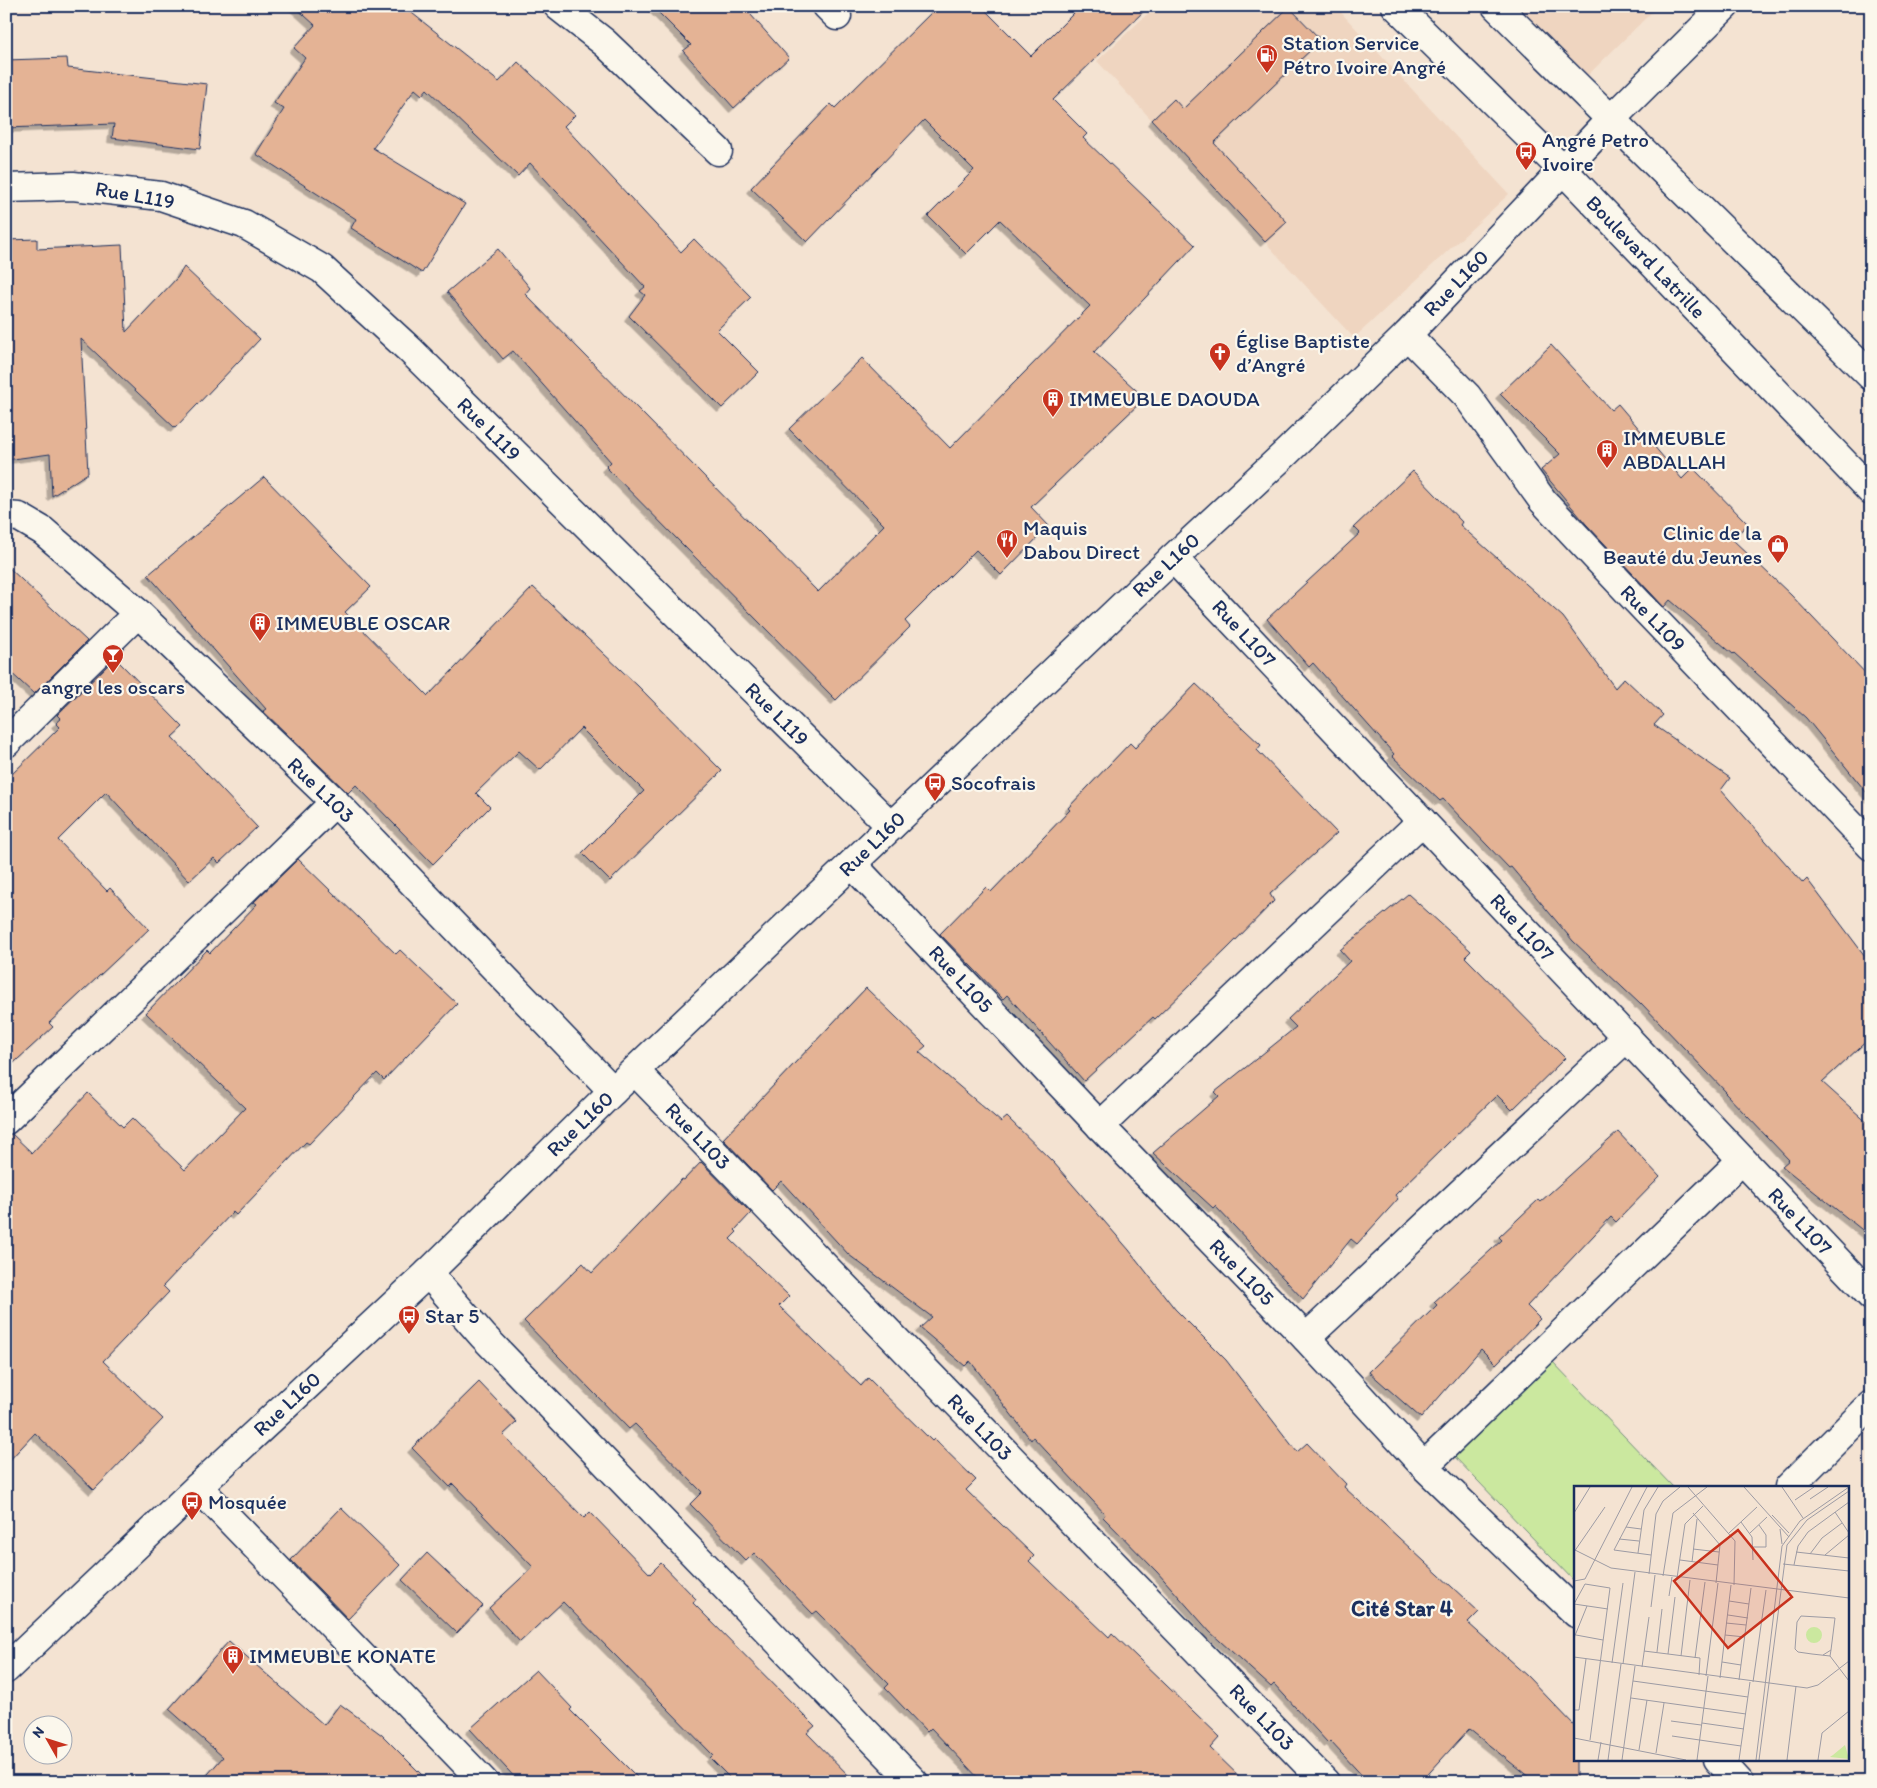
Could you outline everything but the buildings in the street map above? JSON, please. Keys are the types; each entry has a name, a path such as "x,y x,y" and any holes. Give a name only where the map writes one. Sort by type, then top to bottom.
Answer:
{"street":[{"path":"558,6 606,43 718,151"},
{"name":"Boulevard Latrille","path":"1396,6 1564,171 1871,491"},
{"path":"1496,6 1871,376"},
{"name":"Rue L160","path":"6,1669 428,1273 613,1091 1281,458 1407,335 1564,171 1610,120 1725,6"},
{"name":"Rue L119","path":"6,188 73,186 161,196 244,224 322,269 410,350 891,826"},
{"name":"Rue L109","path":"1407,335 1467,396 1543,501 1871,846"},
{"name":"Rue L103","path":"6,516 19,517 43,531 138,614 335,802 613,1091"},
{"name":"Rue L107","path":"1174,558 1871,1296"},
{"path":"6,743 138,614"},
{"path":"6,1120 335,802"},
{"path":"1100,1126 1422,821"},
{"name":"Rue L105","path":"852,864 1100,1126 1306,1338 1424,1466 1574,1611"},
{"path":"1306,1338 1626,1037"},
{"name":"Rue L103","path":"635,1071 1325,1782"},
{"path":"1424,1466 1742,1160"},
{"path":"428,1273 483,1336 914,1782"},
{"path":"1790,1486 1871,1406"},
{"path":"198,1487 484,1782"},
{"path":"1719,1760 1739,1782"}],"shaded area":[{"path":"1156,6 1335,6 1509,194 1354,338 1097,61"},
{"path":"1515,6 1658,6 1585,78"}],"green space":[{"path":"1550,1359 1672,1486 1574,1486 1574,1581 1452,1454"}],"place":[{"name":"Station Service Pétro Ivoire Angré","path":"1267,74"},
{"name":"Angré Petro Ivoire","path":"1526,171"},
{"name":"Église Baptiste d’Angré","path":"1220,372"},
{"name":"IMMEUBLE DAOUDA","path":"1053,418"},
{"name":"IMMEUBLE ABDALLAH","path":"1607,469"},
{"name":"Maquis Dabou Direct","path":"1007,559"},
{"name":"Clinic de la Beauté du Jeunes","path":"1778,564"},
{"name":"IMMEUBLE OSCAR","path":"260,642"},
{"name":"angre les oscars","path":"113,674"},
{"name":"Socofrais","path":"935,802"},
{"name":"Star 5","path":"409,1335"},
{"name":"Mosquée","path":"192,1521"},
{"name":"IMMEUBLE KONATE","path":"233,1675"}],"district":[{"name":"Cité Star 4","path":"1402,1608"}]}
